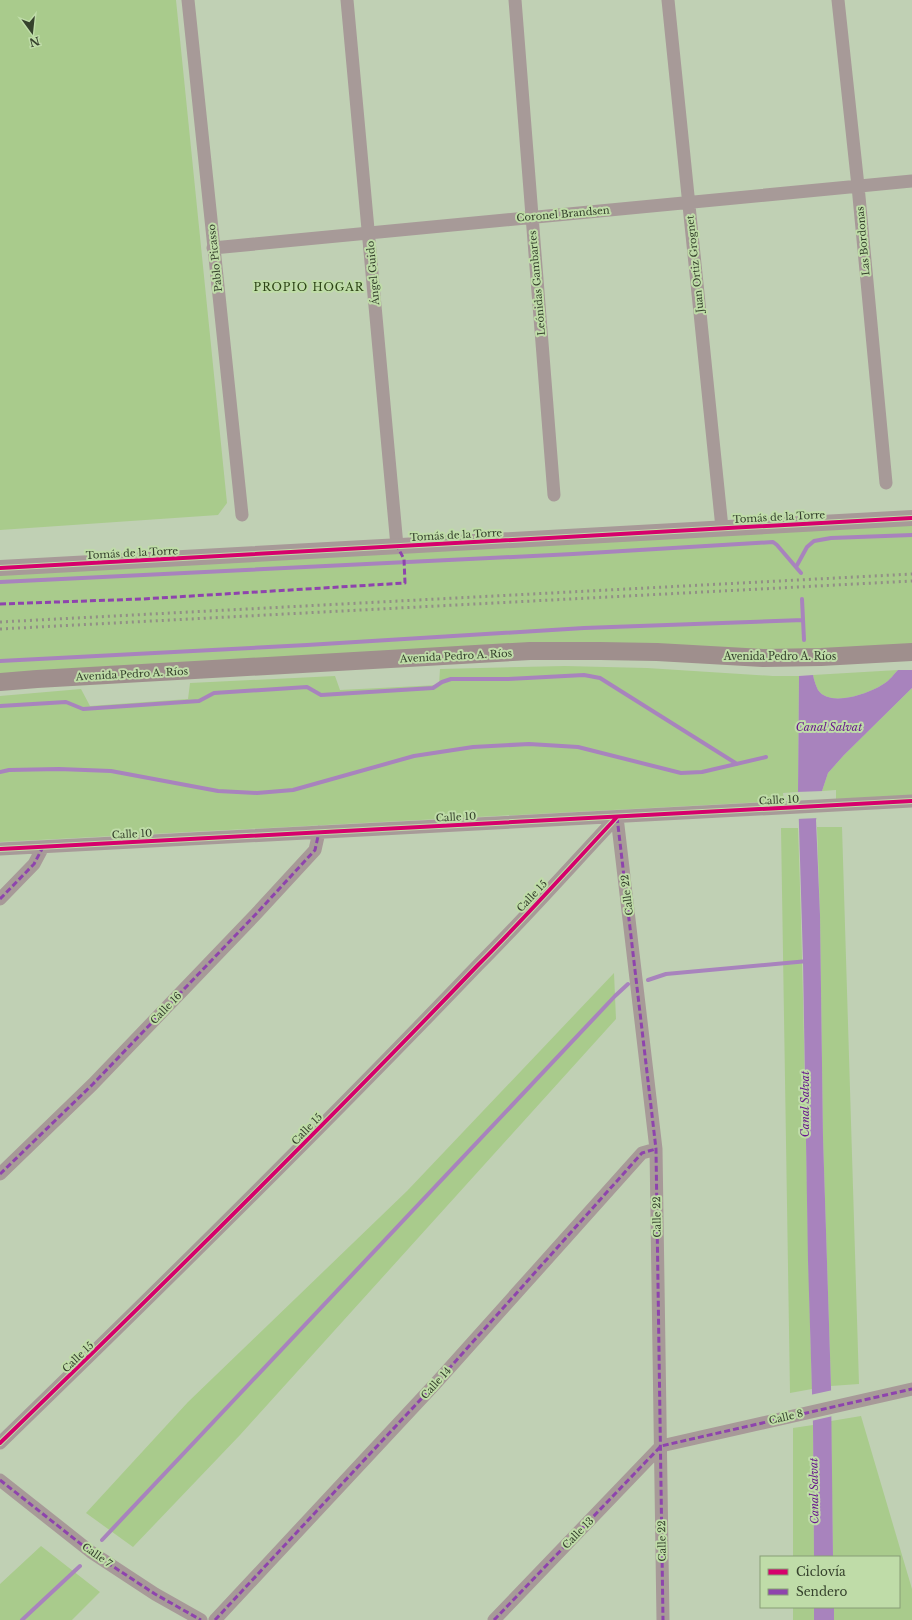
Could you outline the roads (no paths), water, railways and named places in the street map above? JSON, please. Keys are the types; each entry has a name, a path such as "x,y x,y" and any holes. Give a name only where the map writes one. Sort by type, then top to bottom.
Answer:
{"main road":[{"name":"Avenida Pedro A. Ríos","path":"0,682 530,651 643,652 764,658 821,657 912,652"}],"street":[{"name":"Pablo Picasso","path":"188,0 242,515"},
{"name":"Ángel Guido","path":"347,0 398,546"},
{"name":"Leónidas Gambartes","path":"514,0 554,495"},
{"name":"Juan Ortiz Grognet","path":"668,0 722,528"},
{"name":"Las Bordonas","path":"838,0 858,186 886,483"},
{"name":"Coronel Brandsen","path":"214,248 912,181"},
{"name":"Tomás de la Torre","path":"0,568 912,518"},
{"name":"Calle 10","path":"0,849 912,801"},
{"name":"Calle 22","path":"617,817 656,1149 663,1620"},
{"name":"Calle 15","path":"0,1443 290,1158 480,964 617,817"},
{"name":"Calle 16","path":"0,1174 93,1084 256,914 315,850 320,832"},
{"path":"0,899 34,864 42,847"},
{"name":"Calle 14","path":"215,1620 436,1383 642,1152 656,1149"},
{"name":"Calle 8","path":"661,1446 912,1389"},
{"name":"Calle 13","path":"494,1620 661,1446"},
{"name":"Calle 7","path":"0,1480 91,1552 155,1594 201,1620"}],"water":[{"name":"Canal Salvat","path":"898,670 912,670 912,688 844,755 828,773 822,791 816,820 820,915 823,1137 831,1386 833,1556 814,1556 813,1425 798,792 799,676 813,675 818,690 824,695 832,698 851,697 861,694 879,687 889,680"},
{"path":"814,1608 834,1608 834,1620 814,1620"}],"waterway":[{"name":"Canal Salvat","path":"796,567 807,547 814,541 831,538 912,535"},
{"path":"0,582 573,554 773,542 801,573"},
{"name":"Canal Salvat","path":"802,599 804,640"},
{"path":"0,661 307,645 584,628 803,620"},
{"path":"0,706 66,702 83,709 199,701 214,693 307,687 321,695 433,688 442,682 451,679 508,679 584,675 600,678 737,764"},
{"path":"0,772 9,770 59,769 111,771 218,791 257,793 293,790 414,756 473,747 529,744 578,747 681,773 702,772 766,757"},
{"path":"648,980 666,974 808,961"},
{"path":"102,1540 628,984"},
{"path":"22,1620 80,1566"}],"railway":[{"path":"0,622 912,574"},
{"path":"0,629 912,581"}],"district":[{"name":"PROPIO HOGAR","path":"309,287"}]}
